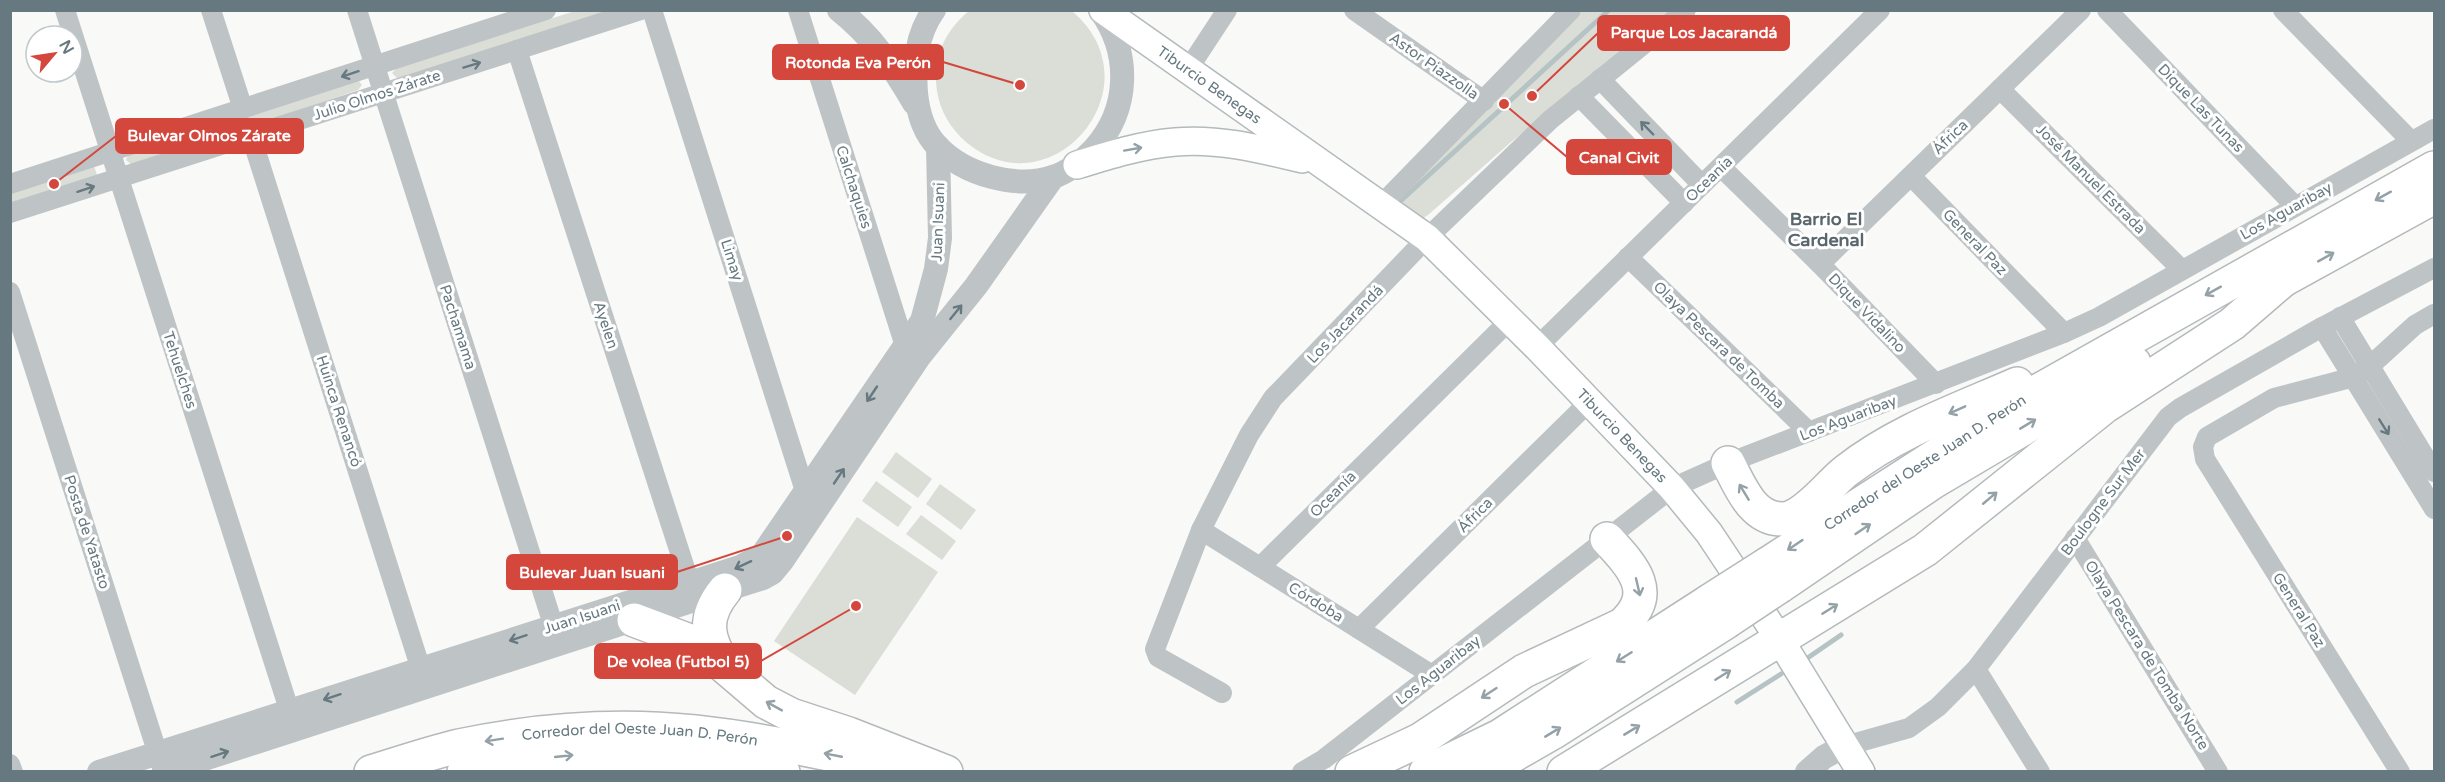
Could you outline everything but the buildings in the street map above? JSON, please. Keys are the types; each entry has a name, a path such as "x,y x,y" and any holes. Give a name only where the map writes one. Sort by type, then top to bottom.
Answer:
{"highway":[{"name":"Corredor del Oeste Juan D. Perón","path":"1484,771 1552,733 1717,612 2022,400 2434,168"},
{"name":"Corredor del Oeste Juan D. Perón","path":"1773,575 2022,428 2434,197"},
{"path":"1564,771 1925,550 2104,407 2232,324 2282,281"},
{"path":"1728,463 1756,510 1767,517 1782,519 1795,517 1845,472 1883,445 1914,428 2164,318"},
{"path":"1352,771 1420,740 1524,670 1622,625 1633,615 1641,601 1639,582 1625,559 1607,539"},
{"path":"704,591 712,612 708,628 712,647 726,669"},
{"name":"Corredor del Oeste Juan D. Perón","path":"1426,771 1500,736 1717,612"},
{"path":"634,620 698,644 766,702 791,715 849,734 946,771"},
{"name":"Corredor del Oeste Juan D. Perón","path":"372,771 458,746 541,734 622,729 693,732 765,742 911,771"},
{"name":"Corredor del Oeste Juan D. Perón","path":"464,771 530,760 608,754 695,756 738,761 783,771"}],"main road":[{"name":"Tiburcio Benegas","path":"1101,10 1315,162 1427,238 1537,347 1672,488 1709,533 1780,639 1861,771"},
{"name":"Tiburcio Benegas","path":"1065,171 1123,151 1175,142 1215,142 1315,162"}],"street":[{"name":"Tehuelches","path":"65,10 292,720"},
{"path":"211,10 243,109"},
{"name":"Pachamama","path":"357,10 556,635"},
{"name":"Julio Olmos Zárate","path":"10,184 546,10"},
{"name":"Julio Olmos Zárate","path":"10,213 641,10"},
{"name":"Limay","path":"652,10 812,498"},
{"name":"Calchaquies","path":"798,10 912,352"},
{"path":"839,10 877,46 938,147 962,165 993,177 1021,181 1065,171"},
{"path":"917,109 916,55 920,39 934,10"},
{"name":"Juan Isuani","path":"556,635 602,611 704,591 772,573 812,498 912,352 976,286 1065,171 1102,140 1112,124 1123,91 1121,56 1116,37 1101,10"},
{"path":"1187,71 1227,10"},
{"name":"Astor Piazzolla","path":"1354,10 1484,101"},
{"path":"1390,212 1484,101 1571,10"},
{"name":"Los Jacarandá","path":"1222,693 1158,657 1155,649 1201,530 1249,435 1273,399 1427,238 1550,120 1686,10"},
{"name":"Oceanía","path":"1537,347 1880,10"},
{"name":"África","path":"1820,264 2081,10"},
{"name":"Dique Las Tunas","path":"2107,10 2295,206"},
{"path":"2283,10 2411,141"},
{"name":"Ayelen","path":"517,50 704,591"},
{"path":"1600,80 1702,185"},
{"name":"José Manuel Estrada","path":"2000,88 2182,270"},
{"path":"1579,96 1684,203"},
{"name":"Los Aguaribay","path":"1302,771 1324,759 1672,488 1728,463 1936,384 2099,317 2434,129"},
{"name":"Huinca Renancó","path":"251,136 423,678"},
{"name":"Juan Isuani","path":"912,352 936,270 940,238 938,147"},
{"name":"Dique Vidalino","path":"1721,167 1820,264 1936,384"},
{"name":"General Paz","path":"1911,176 2064,333"},
{"name":"Olaya Pescara de Tomba","path":"1628,257 1809,432"},
{"name":"Boulogne Sur Mer","path":"1807,771 1824,757 1845,746 1909,728 1938,707 1976,669 2168,417 2322,327 2434,268"},
{"name":"Posta de Yatasto","path":"10,292 162,765"},
{"path":"2354,377 2370,366 2415,326 2434,314"},
{"path":"2340,317 2434,472"},
{"name":"Oceanía","path":"1260,567 1510,320"},
{"path":"2322,327 2434,509"},
{"name":"General Paz","path":"2354,377 2274,398 2207,437 2202,447 2205,459 2400,771"},
{"name":"África","path":"1359,629 1590,401"},
{"name":"Juan Isuani","path":"99,771 162,765 292,720 556,635 634,620 704,591 762,555 812,498"},
{"name":"Córdoba","path":"1201,530 1432,675"},
{"name":"Olaya Pescara de Tomba Norte","path":"2075,538 2218,771"},
{"path":"602,611 634,620"},
{"path":"1976,669 2040,771"},
{"path":"10,764 13,771"}],"shaded area":[{"path":"575,11 608,11 398,79 392,73 398,67"},
{"path":"969,11 1072,11 1096,41 1105,73 1100,104 1084,132 1060,152 1031,162 999,160 966,142 947,119 941,106 936,79 938,57 942,47 960,19"},
{"path":"1582,11 1672,11 1510,143 1428,215 1422,219 1400,205 1399,200"},
{"path":"358,80 362,85 358,90 133,166 126,160 128,155"},
{"path":"94,166 97,175 11,203 10,192"},
{"path":"896,452 932,479 918,498 882,472"},
{"path":"876,481 912,507 898,527 862,501"},
{"path":"940,484 976,510 961,530 926,504"},
{"path":"921,515 956,541 942,560 906,534"},
{"path":"857,517 938,572 855,695 774,641"}],"waterway":[{"path":"1395,206 1609,10"},
{"path":"1809,657 1841,635"},
{"path":"1737,702 1781,674"}],"place":[{"name":"Rotonda Eva Perón","path":"1020,85"},
{"name":"Parque Los Jacarandá","path":"1532,96"},
{"name":"Canal Civit","path":"1504,104"},
{"name":"Bulevar Olmos Zárate","path":"54,184"},
{"name":"Bulevar Juan Isuani","path":"787,536"},
{"name":"De volea (Futbol 5)","path":"856,606"}],"district":[{"name":"Barrio El Cardenal","path":"1826,229"}]}
